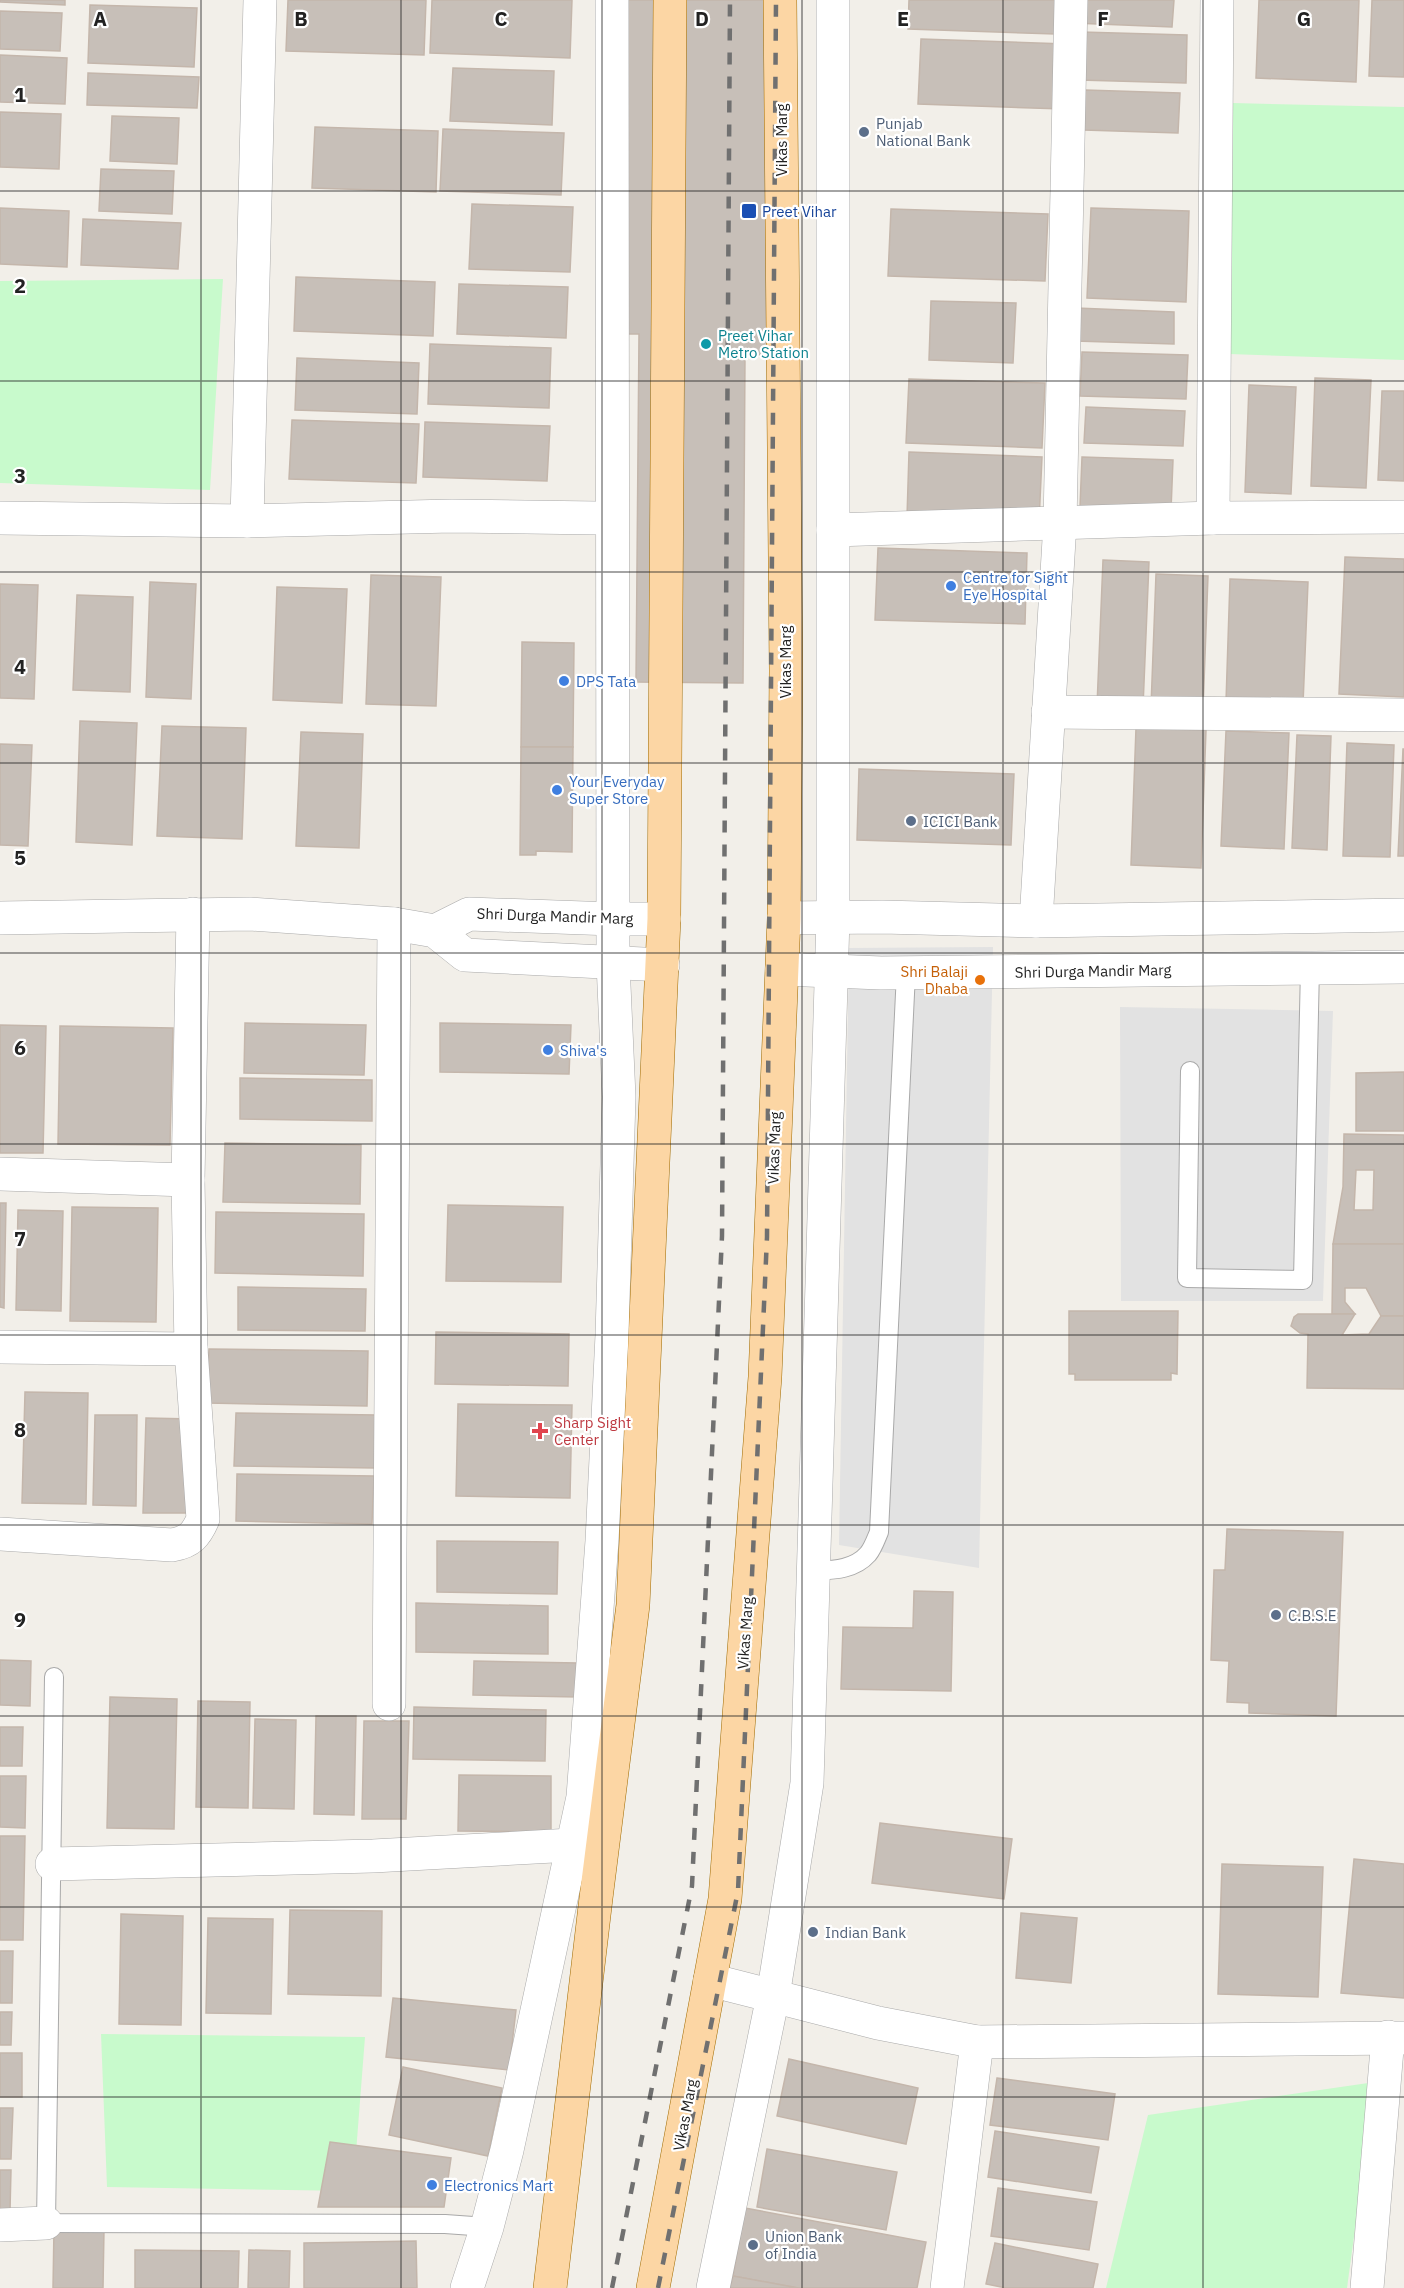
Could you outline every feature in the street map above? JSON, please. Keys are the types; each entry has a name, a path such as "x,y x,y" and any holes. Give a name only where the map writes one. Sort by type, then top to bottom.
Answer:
{"main road":[{"path":"550,2288 594,1910 633,1605 663,965 670,0"},
{"name":"Vikas Marg","path":"652,2288 725,1899 765,1377 784,918 786,671 780,0"}],"street":[{"path":"247,521 260,0"},
{"path":"467,2288 487,2227 507,2150 583,1797 602,1541 612,1346 618,1097 613,963 612,0"},
{"path":"713,2288 773,1995 807,1783 833,918 833,0"},
{"path":"1036,921 1060,523 1071,0"},
{"path":"1213,518 1216,0"},
{"path":"0,518 247,521 452,516 598,518"},
{"path":"832,530 1213,518 1404,517"},
{"path":"1048,712 1404,715"},
{"path":"0,1534 172,1545 185,1543 196,1534 203,1519 191,1349 188,1180 193,914"},
{"path":"0,918 250,914 394,924 435,931 465,956 663,965"},
{"name":"Shri Durga Mandir Marg","path":"435,931 470,914 664,919"},
{"path":"784,918 1036,921 1404,915"},
{"path":"1109,920 1111,970"},
{"path":"389,1704 394,924"},
{"name":"Shri Durga Mandir Marg","path":"782,969 906,973 1404,967"},
{"path":"0,1174 188,1180"},
{"path":"0,1347 191,1349"},
{"path":"52,1864 373,1856 572,1845"},
{"path":"710,1980 878,2023 977,2042 1396,2038 1367,2288"},
{"path":"947,2288 977,2042"},
{"path":"0,2225 46,2223"}],"lane":[{"path":"1190,1071 1187,1278 1303,1280 1310,968"},
{"path":"814,1571 838,1570 858,1562 868,1554 879,1532 906,973"},
{"path":"54,1677 46,2223 433,2224 487,2227"}],"green space":[{"path":"1232,103 1404,107 1404,360 1229,354"},
{"path":"223,279 210,490 0,483 0,281"},
{"path":"101,2034 365,2037 353,2191 107,2187"},
{"path":"1375,2082 1347,2288 1106,2288 1148,2115"}],"shaded area":[{"path":"993,947 979,1568 839,1545 849,948"},
{"path":"1120,1007 1333,1011 1323,1301 1121,1301"}],"building":[{"path":"0,0 65,0 65,5 0,2"},
{"path":"288,0 426,0 424,55 286,51"},
{"path":"432,0 572,0 570,58 430,53"},
{"name":"Preet Vihar Metro Station","path":"602,0 773,0 772,355 745,355 743,683 636,682 639,334 599,334"},
{"path":"909,0 1057,0 1055,34 908,29"},
{"path":"1074,0 1174,0 1172,27 1073,23"},
{"path":"1259,0 1359,0 1356,82 1256,78"},
{"path":"1372,0 1404,0 1404,77 1369,76"},
{"path":"90,5 197,8 194,67 88,63"},
{"path":"0,11 62,13 60,51 0,49"},
{"path":"1081,32 1187,35 1186,83 1079,80"},
{"path":"921,39 1066,44 1063,109 918,104"},
{"path":"0,55 67,58 65,104 0,102"},
{"path":"453,68 554,71 552,125 450,121"},
{"path":"88,73 199,77 197,108 87,105"},
{"path":"1085,90 1180,93 1178,133 1084,130"},
{"path":"0,112 61,114 59,169 0,167"},
{"path":"112,116 179,118 177,164 110,161"},
{"path":"315,127 438,131 436,192 312,188"},
{"path":"443,129 564,133 561,195 440,191"},
{"path":"101,169 174,171 172,214 99,211"},
{"path":"472,204 573,207 570,272 469,269"},
{"path":"0,208 69,211 67,267 0,264"},
{"path":"1091,208 1189,211 1186,302 1087,298"},
{"path":"891,209 1048,214 1045,281 888,276"},
{"path":"83,219 181,223 178,269 81,265"},
{"path":"296,277 435,282 433,336 294,331"},
{"path":"459,284 568,287 566,338 457,334"},
{"path":"931,301 1016,303 1013,363 929,360"},
{"path":"1076,308 1174,312 1174,344 1075,341"},
{"path":"430,344 551,348 549,408 428,404"},
{"path":"1082,352 1188,355 1186,399 1080,396"},
{"path":"297,358 419,363 417,414 295,410"},
{"path":"1315,378 1371,380 1366,488 1311,486"},
{"path":"909,379 1045,383 1042,448 906,443"},
{"path":"1249,385 1296,387 1291,494 1245,492"},
{"path":"1382,391 1404,391 1404,481 1378,480"},
{"path":"1086,407 1185,411 1183,446 1084,443"},
{"path":"292,420 419,424 416,483 289,479"},
{"path":"425,422 550,426 547,481 423,477"},
{"path":"909,452 1042,457 1039,522 907,517"},
{"path":"1082,457 1173,460 1171,510 1080,507"},
{"name":"Centre for Sight Eye Hospital","path":"878,548 1027,553 1025,624 875,620"},
{"path":"1345,557 1404,559 1404,697 1339,694"},
{"path":"1103,560 1149,562 1143,707 1097,706"},
{"path":"1156,574 1208,576 1203,709 1151,707"},
{"path":"371,575 441,577 436,706 366,704"},
{"path":"1230,579 1308,582 1303,704 1226,702"},
{"path":"150,582 196,584 191,699 146,697"},
{"path":"0,584 38,585 34,699 0,698"},
{"path":"277,587 347,589 342,703 273,700"},
{"path":"77,595 133,597 130,692 73,690"},
{"path":"522,642 574,643 573,747 521,747"},
{"path":"80,721 137,723 132,845 76,842"},
{"path":"162,726 246,728 242,839 157,836"},
{"path":"1136,728 1206,730 1201,868 1131,865"},
{"path":"1226,731 1289,733 1284,849 1221,846"},
{"path":"301,732 363,734 359,848 296,846"},
{"path":"1297,735 1331,736 1327,850 1292,848"},
{"path":"1347,743 1394,745 1390,857 1343,856"},
{"path":"0,744 32,745 28,846 0,845"},
{"path":"521,747 573,747 572,852 536,851 536,855 520,855"},
{"path":"1403,749 1404,856 1398,856"},
{"path":"859,769 1014,774 1011,845 857,840"},
{"path":"245,1023 366,1025 364,1075 244,1073"},
{"path":"440,1023 571,1025 569,1074 440,1072"},
{"path":"0,1025 46,1026 43,1153 0,1153"},
{"path":"60,1026 173,1028 170,1145 58,1144"},
{"path":"1404,1072 1404,1131 1356,1131 1356,1073"},
{"path":"240,1078 372,1080 372,1121 240,1119"},
{"path":"1344,1134 1404,1135 1404,1244 1333,1244 1343,1187","holes":["1356,1170 1374,1170 1373,1210 1354,1210"]},
{"path":"225,1143 361,1145 360,1204 223,1202"},
{"path":"0,1203 6,1203 4,1308 0,1307"},
{"path":"448,1205 563,1207 561,1282 446,1281"},
{"path":"72,1207 158,1208 156,1322 70,1321"},
{"path":"18,1210 63,1211 61,1311 16,1310"},
{"path":"216,1212 364,1214 363,1276 215,1273"},
{"path":"1333,1244 1404,1244 1404,1316 1381,1316 1366,1288 1345,1288 1345,1302 1355,1314 1332,1314"},
{"path":"238,1287 366,1289 365,1331 238,1330"},
{"path":"1069,1311 1178,1311 1177,1374 1171,1373 1171,1380 1075,1380 1075,1374 1069,1374"},
{"path":"1298,1314 1355,1314 1342,1335 1369,1334 1381,1316 1404,1316 1404,1389 1307,1388 1308,1334 1300,1333 1291,1326 1294,1317"},
{"path":"436,1332 569,1334 568,1386 435,1384"},
{"path":"209,1349 368,1351 367,1406 207,1403"},
{"path":"25,1392 88,1393 86,1504 22,1503"},
{"path":"458,1404 572,1405 570,1498 456,1496"},
{"path":"236,1413 377,1415 375,1468 234,1466"},
{"path":"95,1415 137,1415 136,1506 93,1505"},
{"path":"146,1418 192,1419 190,1513 143,1513"},
{"path":"237,1474 374,1476 372,1524 236,1521"},
{"name":"C.B.S.E","path":"1227,1529 1343,1532 1336,1716 1249,1713 1249,1703 1227,1702 1229,1661 1211,1660 1214,1570 1225,1570"},
{"path":"437,1541 558,1542 557,1594 437,1592"},
{"path":"914,1591 953,1592 951,1691 841,1689 843,1627 913,1628"},
{"path":"416,1603 548,1606 548,1654 416,1652"},
{"path":"0,1660 31,1661 30,1706 0,1705"},
{"path":"474,1661 578,1663 578,1697 473,1695"},
{"path":"110,1697 177,1699 174,1829 107,1828"},
{"path":"198,1701 250,1702 248,1808 196,1807"},
{"path":"414,1707 546,1710 545,1761 413,1759"},
{"path":"316,1716 356,1716 354,1815 314,1814"},
{"path":"255,1719 296,1720 294,1809 253,1808"},
{"path":"364,1721 409,1721 406,1819 362,1819"},
{"path":"0,1727 23,1727 22,1766 0,1766"},
{"path":"459,1775 551,1776 551,1832 458,1831"},
{"path":"0,1776 26,1776 25,1828 0,1827"},
{"path":"880,1823 1012,1839 1004,1899 872,1883"},
{"path":"0,1836 25,1836 23,1940 0,1940"},
{"path":"1354,1859 1404,1864 1404,1998 1341,1993"},
{"path":"1222,1864 1323,1867 1318,1997 1218,1994"},
{"path":"290,1910 382,1911 381,1996 288,1994"},
{"path":"1021,1913 1077,1918 1071,1983 1016,1978"},
{"path":"121,1914 183,1916 181,2025 119,2024"},
{"path":"208,1918 273,1919 271,2014 206,2013"},
{"path":"0,1951 13,1951 12,2003 0,2003"},
{"path":"393,1998 516,2010 509,2070 386,2057"},
{"path":"0,2012 12,2012 11,2045 0,2045"},
{"path":"0,2053 22,2053 22,2097 0,2097"},
{"path":"789,2059 918,2088 906,2144 777,2116"},
{"path":"403,2067 502,2088 488,2156 389,2135"},
{"path":"997,2078 1115,2094 1108,2140 990,2125"},
{"path":"0,2108 13,2108 11,2159 0,2159"},
{"path":"995,2131 1099,2147 1091,2193 988,2177"},
{"path":"330,2142 451,2158 444,2207 318,2207"},
{"path":"767,2149 897,2172 886,2230 757,2207"},
{"path":"0,2170 11,2170 10,2211 0,2211"},
{"path":"998,2188 1097,2202 1089,2250 991,2236"},
{"path":"745,2208 926,2242 917,2288 798,2288 733,2276"},
{"path":"54,2228 104,2229 103,2288 53,2288"},
{"path":"416,2241 417,2288 304,2288 304,2243"},
{"path":"995,2243 1098,2264 1093,2288 1006,2288 986,2284"},
{"path":"135,2250 239,2251 238,2288 135,2288"},
{"path":"249,2250 290,2251 289,2288 248,2288"},
{"path":"733,2276 798,2288 730,2288"}],"railway":[{"path":"612,2288 692,1886 722,1236 730,0"},
{"path":"658,2288 738,1891 767,1237 776,0"}],"place":[{"name":"Punjab National Bank","path":"864,132"},
{"name":"Preet Vihar","path":"749,211"},
{"name":"Preet Vihar Metro Station","path":"706,344"},
{"name":"Centre for Sight Eye Hospital","path":"951,586"},
{"name":"DPS Tata","path":"564,681"},
{"name":"Your Everyday Super Store","path":"557,790"},
{"name":"ICICI Bank","path":"911,821"},
{"name":"Shri Balaji Dhaba","path":"980,980"},
{"name":"Shiva's","path":"548,1050"},
{"name":"Sharp Sight Center","path":"540,1431"},
{"name":"C.B.S.E","path":"1276,1615"},
{"name":"Indian Bank","path":"813,1932"},
{"name":"Electronics Mart","path":"432,2185"},
{"name":"Union Bank of India","path":"753,2245"}]}
